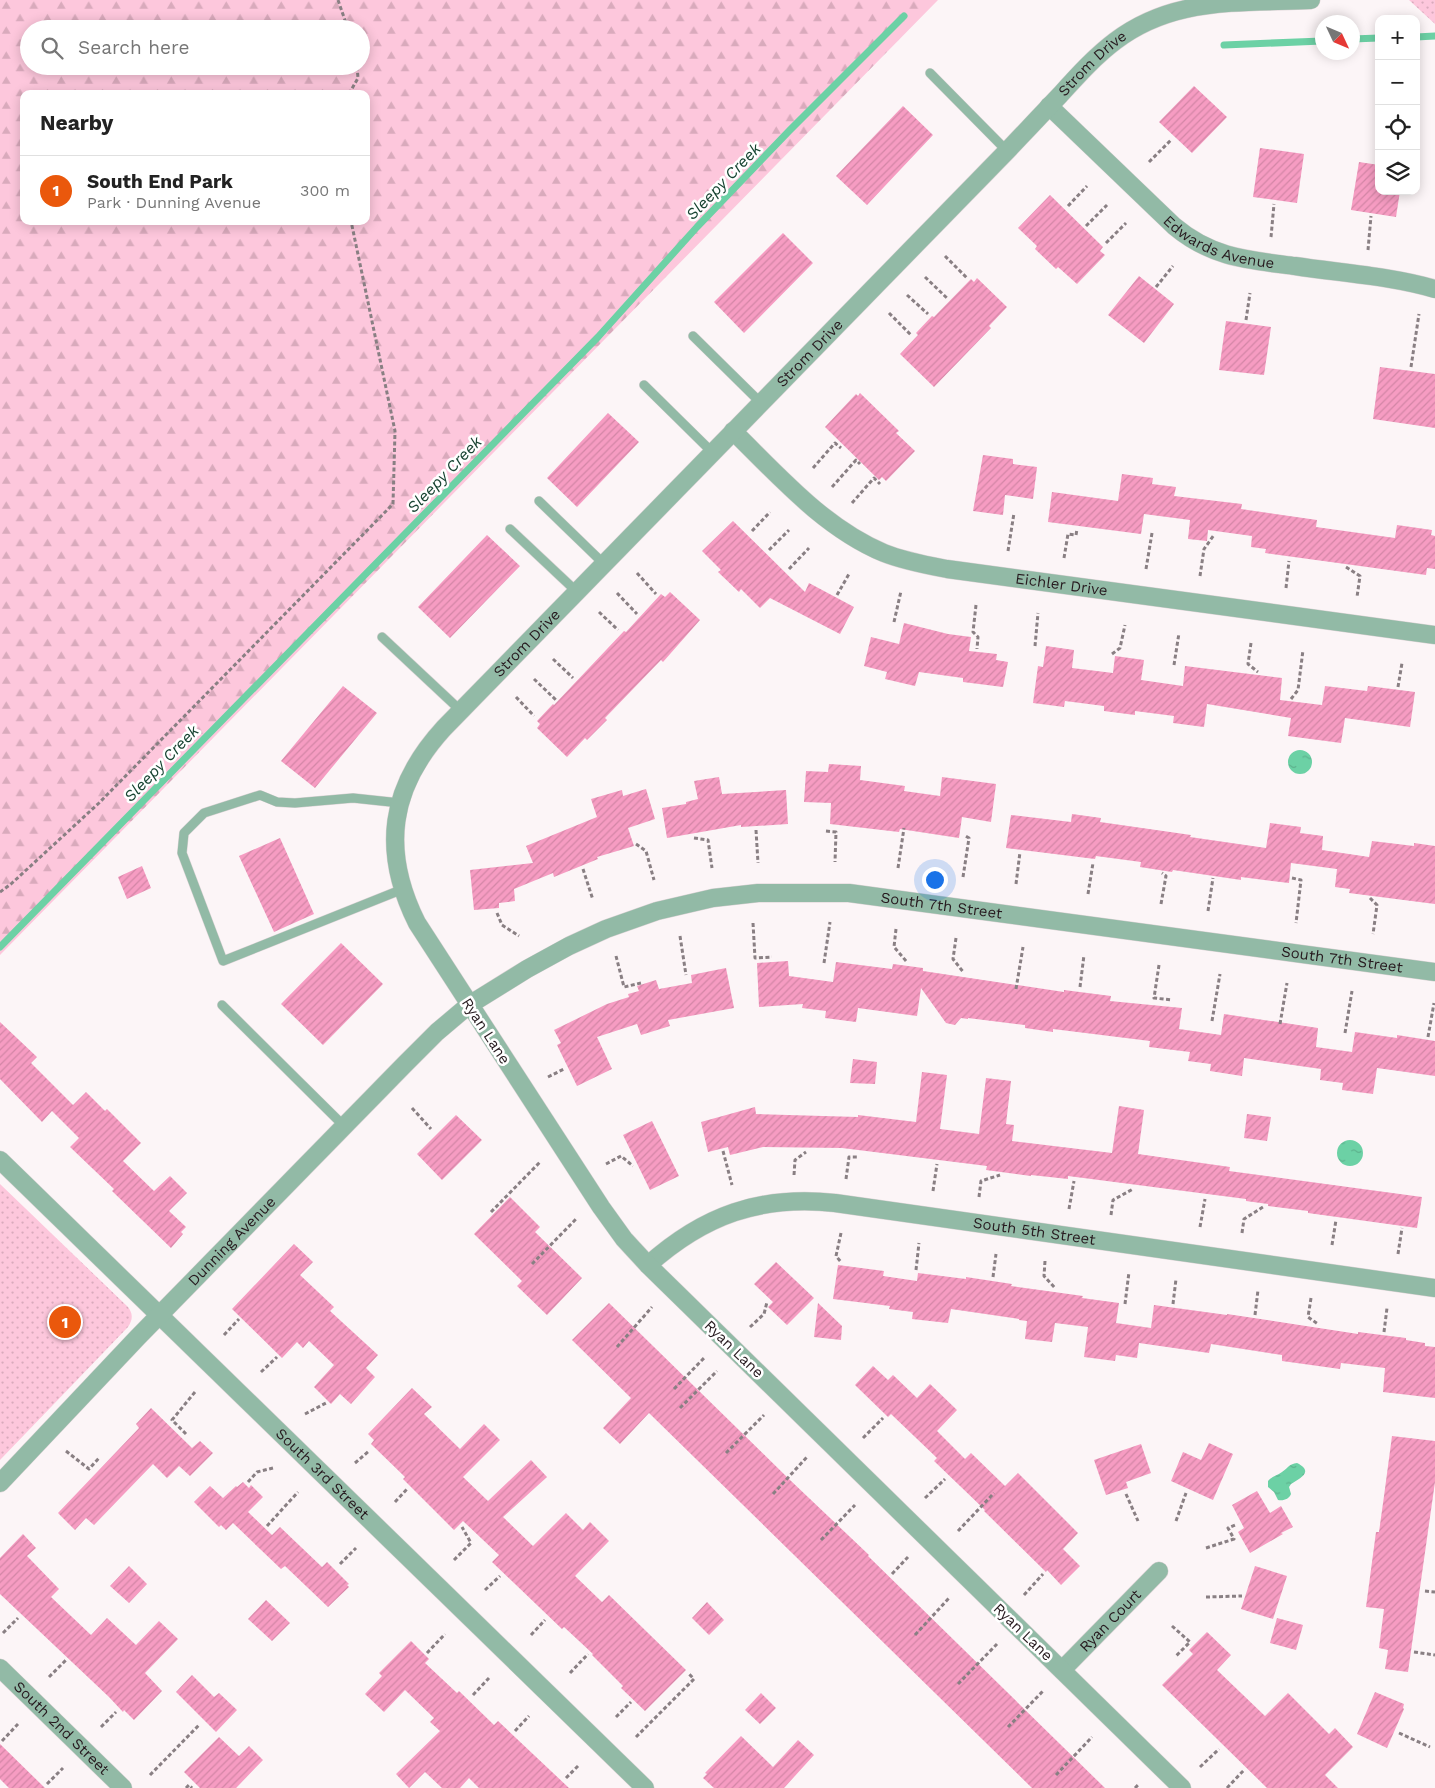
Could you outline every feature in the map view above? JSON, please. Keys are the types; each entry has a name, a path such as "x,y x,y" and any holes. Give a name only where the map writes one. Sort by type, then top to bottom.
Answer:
{"street":[{"name":"Strom Drive","path":"395,832 400,803 408,778 423,752 460,710 1007,151 1108,45 1128,31 1155,18 1186,8 1311,0"},
{"name":"Edwards Avenue","path":"1050,106 1174,226 1212,250 1243,259 1378,278 1435,289"},
{"name":"Eichler Drive","path":"733,431 822,516 865,544 907,561 947,569 1435,635"},
{"name":"Ryan Lane","path":"395,832 396,857 403,889 417,923 601,1208 624,1239 648,1265 1182,1788"},
{"name":"South 7th Street","path":"469,1005 545,958 618,924 713,898 773,892 863,894 1435,972"},
{"name":"Dunning Avenue","path":"0,1483 344,1126 437,1032 469,1005"},
{"name":"South 3rd Street","path":"0,1160 635,1785"},
{"name":"South 5th Street","path":"648,1265 677,1240 716,1218 761,1205 799,1200 835,1203 1435,1288"},
{"name":"Ryan Court","path":"1062,1670 1158,1571"},
{"name":"South 2nd Street","path":"0,1668 123,1788"}],"lane":[{"path":"930,73 1007,151"},
{"path":"693,336 760,402"},
{"path":"644,385 712,452"},
{"path":"539,501 603,563"},
{"path":"510,529 576,591"},
{"path":"382,637 460,710"},
{"path":"400,803 353,798 295,803 277,802 260,795 204,813 184,833 182,853 224,961 403,889"},
{"path":"222,1005 344,1126"}],"path":[{"path":"338,0 345,20"},
{"path":"351,90 358,75"},
{"path":"1149,162 1171,140"},
{"path":"1068,206 1087,186"},
{"path":"1271,237 1274,204"},
{"path":"1086,226 1107,206"},
{"path":"1368,250 1371,216"},
{"path":"1106,243 1126,223"},
{"path":"0,892 99,803 393,504 395,431 352,225"},
{"path":"945,256 967,278"},
{"path":"1156,287 1173,266"},
{"path":"925,277 948,299"},
{"path":"1246,320 1250,293"},
{"path":"907,295 928,314"},
{"path":"889,313 912,336"},
{"path":"1411,367 1419,314"},
{"path":"812,468 835,443 841,448"},
{"path":"832,487 856,460 860,464"},
{"path":"852,503 874,478 880,484"},
{"path":"752,531 770,512"},
{"path":"1008,551 1014,513"},
{"path":"1064,558 1068,534 1076,535 1077,529"},
{"path":"769,550 789,530"},
{"path":"1146,569 1152,533"},
{"path":"1200,576 1204,549 1214,535"},
{"path":"789,569 809,548"},
{"path":"1286,588 1289,561"},
{"path":"1346,567 1360,576 1357,597"},
{"path":"636,573 656,594"},
{"path":"837,595 850,574"},
{"path":"894,622 901,591"},
{"path":"617,593 637,614"},
{"path":"976,604 972,632 978,637 977,649"},
{"path":"599,612 618,630"},
{"path":"1035,646 1038,613"},
{"path":"1112,654 1120,648 1125,625"},
{"path":"1174,665 1179,633"},
{"path":"1251,643 1248,664 1258,672"},
{"path":"1291,699 1298,690 1304,650"},
{"path":"553,660 573,678"},
{"path":"1398,688 1402,664"},
{"path":"534,679 556,700"},
{"path":"516,697 534,716"},
{"path":"898,868 904,828"},
{"path":"756,830 758,863"},
{"path":"826,831 836,832 835,862"},
{"path":"963,877 969,838 964,835"},
{"path":"694,838 708,840 712,868"},
{"path":"636,844 646,851 654,880"},
{"path":"1016,884 1020,852"},
{"path":"1088,894 1093,863"},
{"path":"582,869 593,900"},
{"path":"1161,904 1166,876 1162,873"},
{"path":"1208,911 1213,878"},
{"path":"1292,878 1301,880 1296,923"},
{"path":"1370,898 1377,905 1373,934"},
{"path":"498,914 502,925 519,936"},
{"path":"824,963 830,922"},
{"path":"753,923 755,958 772,957"},
{"path":"896,930 894,947 907,962"},
{"path":"680,936 686,975"},
{"path":"956,938 953,959 964,973"},
{"path":"1016,989 1023,947"},
{"path":"1080,987 1084,955"},
{"path":"616,956 624,988 640,983"},
{"path":"1158,965 1154,998 1172,1000"},
{"path":"1212,1021 1220,974"},
{"path":"1280,1024 1286,983"},
{"path":"1345,1033 1352,992"},
{"path":"1428,1037 1434,1003"},
{"path":"548,1078 564,1069"},
{"path":"412,1108 432,1129"},
{"path":"723,1151 732,1185"},
{"path":"794,1175 795,1160 806,1152"},
{"path":"606,1164 621,1156 633,1166"},
{"path":"846,1179 849,1157 857,1157"},
{"path":"491,1212 540,1162"},
{"path":"933,1191 937,1164"},
{"path":"979,1197 981,1181 1000,1175"},
{"path":"1069,1209 1074,1180"},
{"path":"1110,1215 1113,1200 1133,1189"},
{"path":"1200,1227 1205,1199"},
{"path":"1242,1233 1244,1219 1263,1208"},
{"path":"532,1264 577,1218"},
{"path":"1332,1245 1336,1220"},
{"path":"1398,1254 1402,1228"},
{"path":"841,1233 836,1256 841,1262"},
{"path":"916,1270 919,1243"},
{"path":"992,1277 996,1254"},
{"path":"1045,1261 1044,1276 1056,1288"},
{"path":"1125,1304 1129,1272"},
{"path":"1173,1304 1176,1279"},
{"path":"1255,1315 1258,1290"},
{"path":"1311,1298 1308,1317 1318,1324"},
{"path":"750,1327 764,1314 767,1302"},
{"path":"617,1347 652,1307"},
{"path":"1384,1332 1387,1308"},
{"path":"224,1335 240,1319"},
{"path":"261,1372 277,1357"},
{"path":"674,1389 704,1358"},
{"path":"680,1408 717,1370"},
{"path":"186,1434 172,1420 195,1392"},
{"path":"305,1414 326,1403"},
{"path":"726,1453 764,1415"},
{"path":"863,1438 883,1418"},
{"path":"66,1451 89,1469 100,1457"},
{"path":"356,1463 369,1451"},
{"path":"773,1494 807,1457"},
{"path":"248,1482 257,1472 273,1468"},
{"path":"925,1498 945,1478"},
{"path":"395,1502 408,1488"},
{"path":"267,1526 298,1492"},
{"path":"958,1531 994,1493"},
{"path":"1176,1521 1186,1493"},
{"path":"1126,1494 1138,1521"},
{"path":"821,1540 855,1505"},
{"path":"1206,1548 1234,1539 1228,1528 1235,1525"},
{"path":"454,1560 471,1542 462,1527"},
{"path":"340,1564 356,1548"},
{"path":"892,1574 908,1557"},
{"path":"1024,1595 1043,1574"},
{"path":"485,1590 500,1576"},
{"path":"1425,1591 1435,1592"},
{"path":"1206,1597 1242,1596"},
{"path":"915,1635 950,1597"},
{"path":"3,1633 18,1618"},
{"path":"531,1635 545,1620"},
{"path":"1172,1626 1190,1642 1175,1657"},
{"path":"428,1653 445,1634"},
{"path":"958,1684 997,1644"},
{"path":"1414,1652 1435,1655"},
{"path":"570,1672 588,1654"},
{"path":"49,1677 66,1660"},
{"path":"636,1737 694,1679 688,1673"},
{"path":"473,1695 489,1678"},
{"path":"1008,1727 1044,1690"},
{"path":"616,1717 631,1702"},
{"path":"100,1727 116,1712"},
{"path":"515,1731 529,1716"},
{"path":"2,1741 18,1724"},
{"path":"150,1775 199,1725"},
{"path":"1399,1733 1430,1747"},
{"path":"1056,1775 1092,1737"},
{"path":"1200,1767 1219,1749"},
{"path":"566,1778 579,1765"},
{"path":"47,1784 63,1768"},
{"path":"1227,1788 1244,1770"},
{"path":"1135,1788 1139,1784"},
{"path":"186,1788 189,1785 192,1788"}],"green space":[{"path":"0,0 938,0 0,955"},
{"path":"1409,0 1435,0 1435,24"},
{"path":"0,1184 128,1307 132,1317 128,1327 0,1460"}],"water":[{"path":"1300,750 1309,753 1312,762 1309,771 1300,774 1291,771 1288,762 1291,753"},
{"path":"1350,1140 1359,1144 1363,1153 1359,1162 1350,1166 1341,1162 1337,1153 1341,1144"},
{"path":"1297,1463 1305,1469 1304,1475 1291,1484 1289,1487 1291,1494 1289,1497 1284,1500 1278,1500 1274,1492 1268,1487 1268,1481"}],"building":[{"path":"1194,86 1227,117 1192,153 1159,122"},
{"path":"903,106 933,135 867,205 836,176"},
{"path":"1260,148 1304,154 1297,203 1253,197"},
{"path":"1359,162 1375,164 1375,195 1399,195 1396,217 1351,210"},
{"path":"1050,195 1103,247 1100,251 1105,255 1077,284 1058,267 1056,269 1035,249 1037,246 1018,228"},
{"path":"783,233 813,263 744,333 714,302"},
{"path":"1139,276 1174,304 1144,343 1108,315"},
{"path":"977,278 1007,307 989,326 991,328 934,387 900,354 918,335 916,333 932,316 934,317 971,279 974,282"},
{"path":"1226,321 1271,327 1264,375 1219,370"},
{"path":"1380,367 1435,374 1435,428 1373,419"},
{"path":"860,393 899,431 896,433 915,451 886,481 882,477 879,480 825,427 856,394 858,396"},
{"path":"608,413 639,442 577,507 547,478"},
{"path":"983,455 1013,459 1013,464 1037,467 1033,499 1005,495 1003,515 973,511"},
{"path":"1122,474 1153,478 1152,484 1176,487 1174,496 1242,504 1241,509 1317,520 1316,527 1395,538 1397,525 1432,530 1431,535 1435,536 1435,569 1427,568 1426,575 1265,553 1266,549 1251,547 1252,536 1208,530 1207,541 1188,539 1190,520 1144,514 1141,534 1048,522 1052,492 1118,501"},
{"path":"733,521 805,592 809,583 854,607 840,634 770,598 760,608 741,589 739,592 718,572 721,570 702,551"},
{"path":"487,535 520,566 450,638 418,607"},
{"path":"670,592 700,620 663,662 661,660 605,718 607,720 587,740 585,738 567,757 537,728 540,724 537,721 624,631 626,632 661,594 665,597"},
{"path":"904,623 948,634 971,637 969,651 997,654 996,660 1008,662 1003,687 963,682 963,678 919,672 915,686 885,679 887,672 864,666 871,637 899,644"},
{"path":"1046,646 1074,650 1072,668 1113,673 1115,656 1144,660 1141,680 1183,686 1185,666 1282,678 1280,700 1322,705 1325,686 1367,691 1368,686 1415,692 1410,727 1345,718 1341,743 1288,736 1291,718 1207,704 1204,727 1173,723 1174,716 1135,711 1135,715 1104,711 1104,706 1065,701 1064,707 1033,703 1038,666 1043,667"},
{"path":"343,686 377,713 315,788 281,761"},
{"path":"829,764 861,766 860,780 905,786 904,791 940,796 942,777 996,784 991,822 962,817 959,838 900,829 899,832 830,824 831,803 804,802 806,771 828,772"},
{"path":"719,777 722,794 786,790 788,824 741,827 741,825 667,838 662,808 686,804 686,802 698,799 694,781"},
{"path":"646,789 655,819 628,828 634,846 597,857 598,859 554,877 553,873 514,889 515,901 499,903 499,908 474,910 470,870 533,863 526,846 597,817 591,799 622,790 623,796"},
{"path":"1072,814 1101,818 1100,822 1266,848 1270,823 1301,827 1300,833 1323,836 1322,850 1369,857 1372,841 1414,846 1414,843 1435,846 1435,904 1349,893 1350,889 1335,887 1337,869 1291,863 1289,883 1241,877 1241,880 1140,867 1141,862 1096,856 1095,859 1006,848 1011,815 1071,822"},
{"path":"280,838 314,914 274,932 239,856"},
{"path":"142,866 151,888 127,899 118,877"},
{"path":"341,943 383,984 323,1045 281,1004"},
{"path":"788,961 789,976 833,982 836,962 892,969 893,964 923,968 923,971 1064,992 1064,990 1111,996 1110,1001 1182,1008 1179,1029 1221,1035 1224,1014 1318,1028 1316,1047 1352,1052 1355,1032 1397,1038 1397,1035 1435,1041 1435,1076 1377,1068 1373,1094 1342,1090 1343,1083 1320,1080 1321,1069 1244,1058 1242,1076 1210,1071 1211,1064 1188,1061 1190,1052 1149,1047 1150,1041 1053,1029 1053,1032 1025,1028 1025,1025 968,1018 961,1018 955,1025 946,1023 921,988 917,1016 858,1008 856,1022 825,1018 826,1011 802,1008 803,1004 759,1007 757,963"},
{"path":"726,968 734,1008 668,1020 670,1026 641,1035 637,1024 597,1037 612,1069 577,1086 557,1045 561,1043 554,1030 607,1004 629,997 628,994 639,991 637,986 656,980 659,989 692,983 691,975"},
{"path":"0,1022 37,1057 31,1063 73,1105 86,1092 105,1111 107,1109 141,1143 123,1161 154,1191 170,1176 187,1193 169,1211 186,1227 181,1232 183,1234 171,1248 70,1147 79,1138 52,1111 42,1122 0,1079"},
{"path":"853,1059 877,1062 875,1084 850,1083"},
{"path":"922,1072 947,1075 940,1129 979,1134 986,1078 1011,1081 1006,1124 1014,1125 1012,1141 1112,1153 1119,1106 1144,1110 1138,1154 1230,1167 1229,1171 1422,1197 1417,1228 1308,1213 1308,1211 1268,1206 1268,1204 1246,1201 1246,1199 1068,1176 1068,1179 1031,1176 986,1170 987,1166 842,1148 763,1147 730,1155 728,1147 708,1152 701,1122 755,1107 756,1114 858,1117 858,1115 916,1122"},
{"path":"1247,1114 1271,1117 1267,1141 1244,1138"},
{"path":"456,1115 482,1140 442,1180 417,1154"},
{"path":"652,1121 679,1176 650,1190 623,1135"},
{"path":"510,1197 540,1227 535,1232 582,1278 547,1315 517,1286 522,1281 474,1234"},
{"path":"294,1244 313,1262 300,1275 334,1307 330,1311 378,1355 366,1368 375,1377 351,1404 340,1394 331,1404 314,1387 334,1365 309,1341 303,1348 297,1342 282,1358 232,1309"},
{"path":"776,1262 814,1298 787,1325 768,1307 773,1302 754,1284"},
{"path":"838,1265 884,1271 883,1276 917,1281 918,1273 966,1279 966,1277 1119,1303 1116,1323 1151,1328 1154,1305 1358,1334 1358,1332 1406,1338 1406,1340 1425,1343 1425,1346 1435,1347 1435,1398 1383,1392 1385,1368 1341,1363 1340,1369 1282,1361 1282,1355 1211,1344 1209,1353 1139,1343 1137,1358 1116,1355 1115,1361 1084,1357 1088,1327 1055,1323 1052,1342 1025,1339 1027,1321 1019,1319 951,1309 948,1323 912,1319 913,1312 889,1309 890,1306 833,1299"},
{"path":"609,1303 869,1555 1105,1788 1032,1788 649,1413 620,1444 603,1428 631,1398 572,1340"},
{"path":"818,1303 842,1326 841,1340 814,1337"},
{"path":"873,1366 888,1380 893,1375 917,1398 930,1384 957,1410 937,1431 965,1459 971,1453 1005,1486 1018,1473 1078,1533 1063,1549 1080,1566 1061,1585 934,1461 937,1458 891,1414 888,1417 855,1385"},
{"path":"412,1388 432,1407 424,1414 460,1449 484,1424 500,1440 463,1477 488,1501 531,1460 547,1477 503,1517 533,1546 566,1513 583,1530 590,1522 609,1541 575,1576 602,1602 609,1595 686,1670 645,1711 621,1688 623,1686 593,1654 564,1627 562,1629 492,1562 499,1555 463,1521 454,1530 403,1479 405,1477 371,1444 374,1440 368,1434"},
{"path":"151,1408 192,1448 200,1441 213,1453 190,1476 179,1466 167,1478 153,1464 94,1525 86,1518 75,1530 58,1513 139,1428 136,1424"},
{"path":"1392,1436 1435,1441 1435,1482 1408,1672 1385,1669 1388,1650 1379,1648 1384,1609 1366,1607 1376,1532 1379,1532"},
{"path":"1209,1443 1233,1454 1213,1500 1171,1481 1183,1452 1201,1460"},
{"path":"1141,1444 1151,1473 1126,1482 1128,1488 1106,1495 1094,1460"},
{"path":"243,1482 249,1488 251,1485 263,1497 248,1512 272,1535 280,1527 322,1567 327,1562 349,1584 347,1585 349,1587 328,1607 285,1566 281,1569 233,1523 226,1530 221,1525 219,1527 194,1502 210,1486 223,1498"},
{"path":"1257,1491 1270,1513 1281,1506 1293,1527 1250,1553 1238,1532 1244,1528 1232,1505"},
{"path":"23,1534 36,1548 27,1556 59,1589 51,1597 91,1635 107,1618 136,1645 159,1621 178,1639 145,1673 162,1691 134,1720 124,1710 123,1712 0,1594 0,1558"},
{"path":"129,1566 147,1584 129,1603 110,1586"},
{"path":"1255,1566 1287,1576 1273,1619 1241,1609"},
{"path":"266,1600 290,1623 272,1641 248,1619"},
{"path":"707,1602 724,1620 709,1635 692,1618"},
{"path":"1277,1618 1303,1625 1296,1650 1270,1643"},
{"path":"1207,1632 1231,1655 1217,1670 1265,1716 1288,1693 1329,1734 1335,1728 1353,1747 1325,1775 1338,1788 1267,1788 1162,1685 1193,1654 1189,1650"},
{"path":"411,1641 429,1659 425,1663 457,1693 459,1691 494,1725 498,1721 569,1788 479,1788 469,1778 460,1788 442,1788 425,1772 409,1788 396,1774 440,1731 430,1722 434,1718 405,1690 384,1712 365,1694 382,1676 379,1673"},
{"path":"192,1675 214,1697 219,1693 237,1710 216,1732 176,1692"},
{"path":"1375,1692 1404,1704 1404,1709 1387,1748 1357,1734"},
{"path":"761,1693 776,1708 760,1724 745,1710"},
{"path":"741,1736 773,1767 798,1740 814,1755 784,1788 714,1788 703,1778 707,1774 705,1773"},
{"path":"219,1737 239,1756 249,1746 263,1760 236,1788 200,1788 184,1772"},
{"path":"0,1744 45,1788 9,1788 0,1779"}],"waterway":[{"name":"Sleepy Creek","path":"0,947 598,337 697,227 789,131 904,16"},
{"name":"Sleepy Creek","path":"1420,37 1435,36"},
{"name":"Sleepy Creek","path":"1360,39 1375,38"},
{"name":"Sleepy Creek","path":"1224,45 1315,41"}],"place":[{"name":"South End Park","path":"65,1322"}]}
